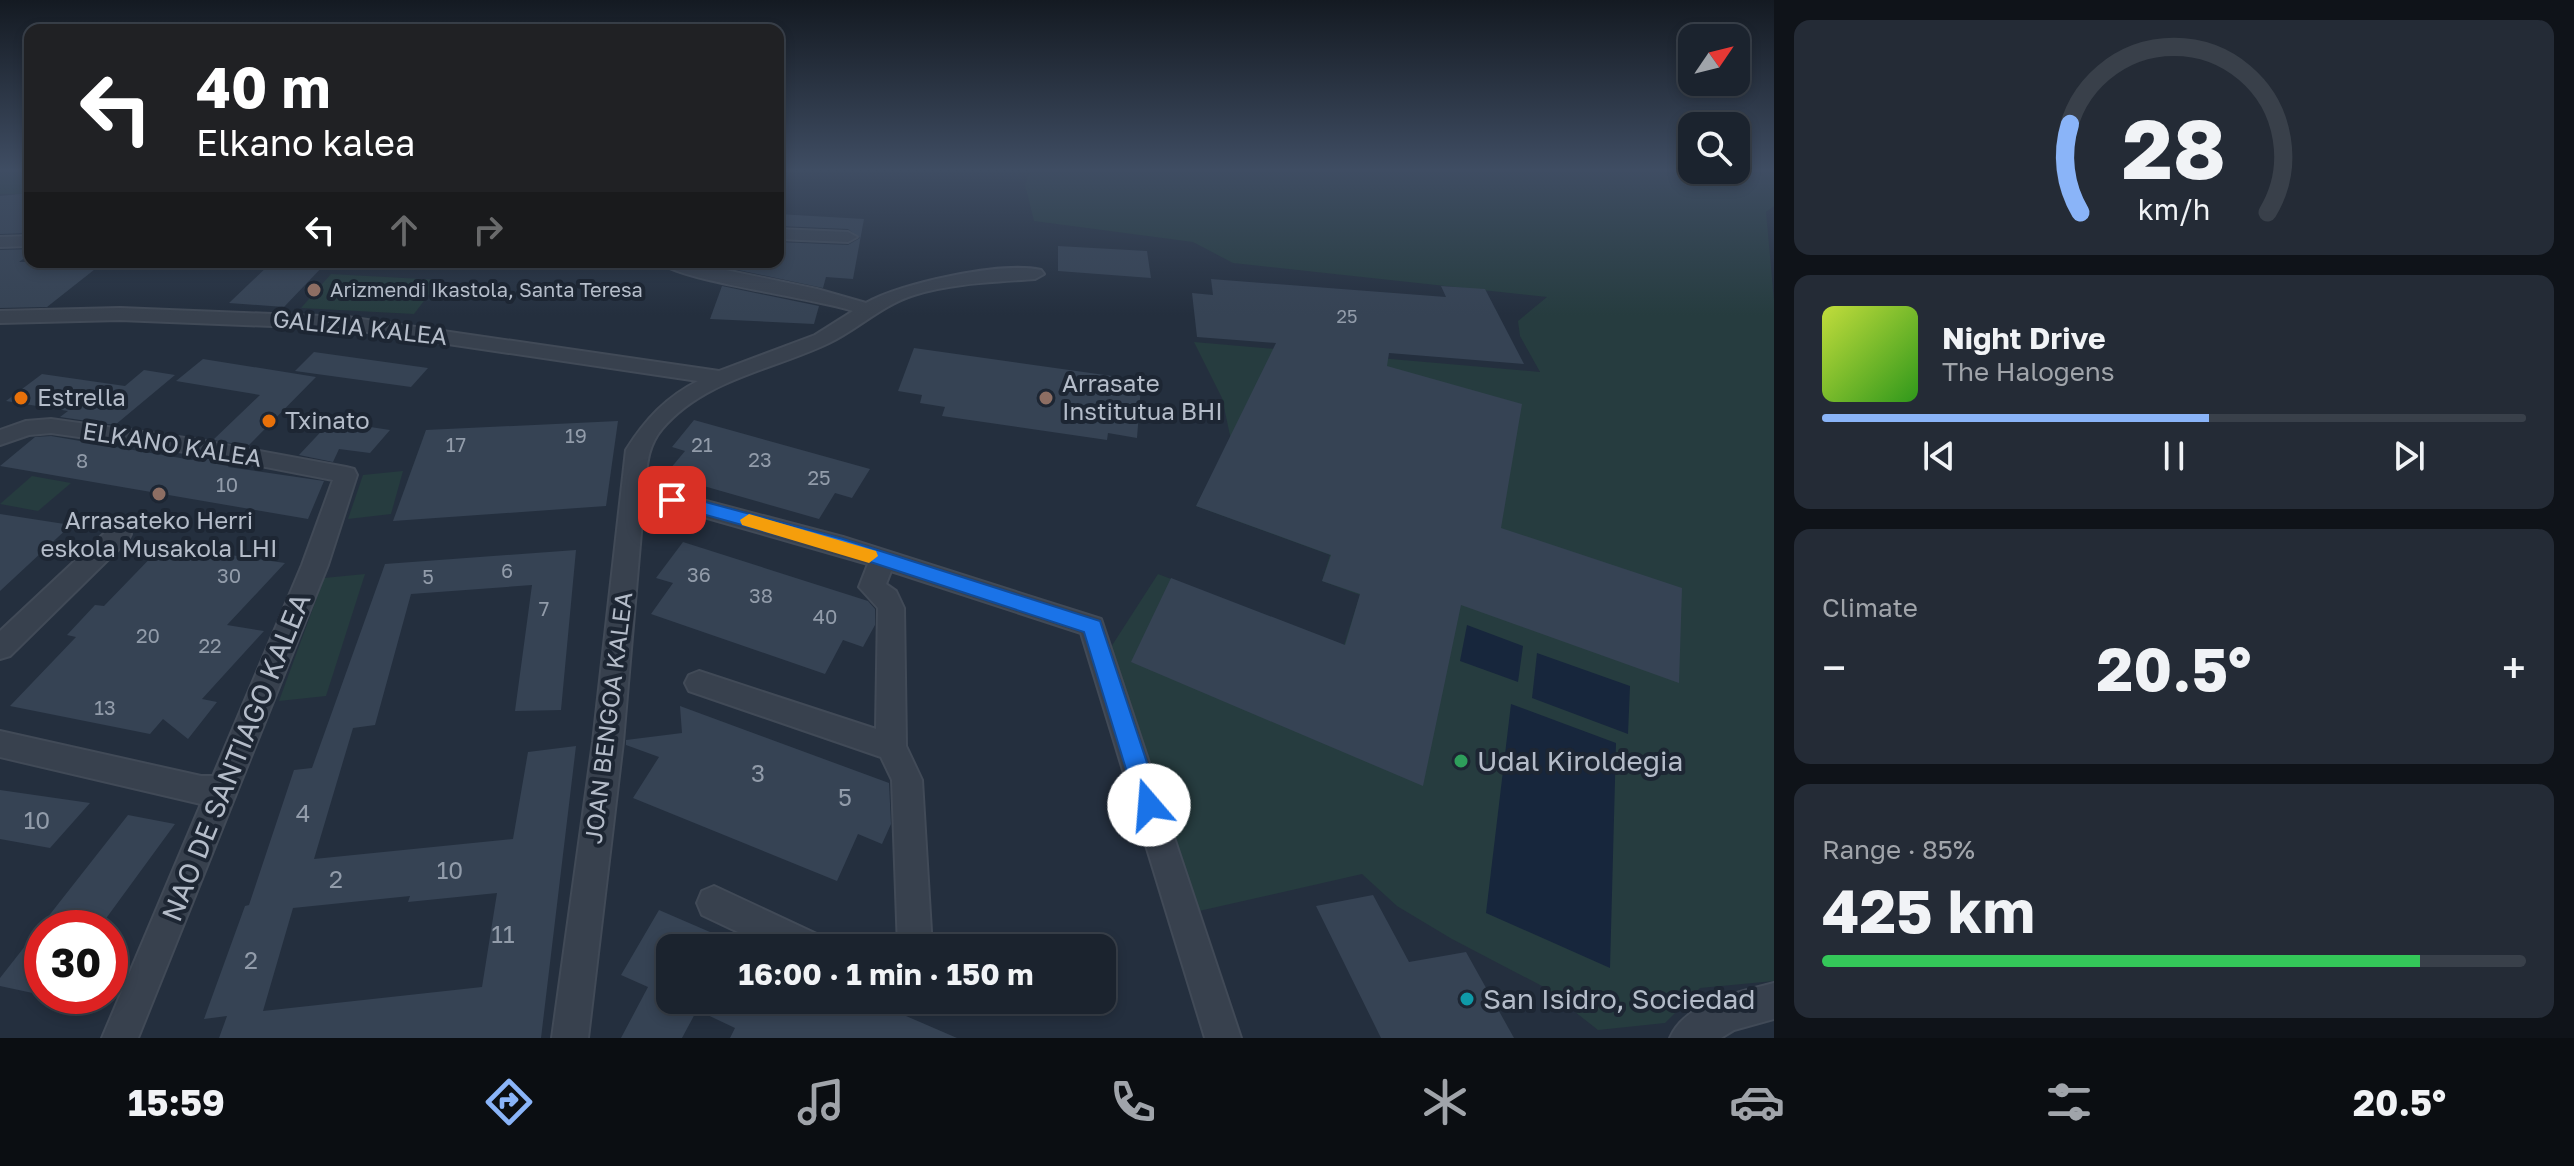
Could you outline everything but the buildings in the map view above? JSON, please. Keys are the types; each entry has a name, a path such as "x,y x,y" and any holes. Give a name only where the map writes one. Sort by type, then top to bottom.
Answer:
{"street":[{"path":"784,234 848,237"},
{"path":"0,242 24,241"},
{"path":"688,268 719,278 818,294 865,309"},
{"path":"717,377 819,340 865,309 916,288 1035,274"},
{"name":"GALIZIA KALEA","path":"0,317 210,315 347,323 717,377"},
{"name":"JOAN BENGOA KALEA","path":"570,1038 634,501 637,450 654,422 717,377"},
{"name":"ELKANO KALEA","path":"0,438 26,428 51,426 199,447 346,475"},
{"name":"NAO DE SANTIAGO KALEA","path":"120,1038 315,565 346,475"},
{"path":"634,501 672,500 843,546 1092,626 1223,1038"},
{"path":"0,648 119,534"},
{"path":"882,561 872,587 887,598 891,608 891,747 907,780 914,934"},
{"path":"699,683 891,747"},
{"path":"0,744 201,790 222,790"},
{"path":"714,903 779,934"},
{"path":"1688,1038 1726,1014 1774,1001"}],"green space":[{"name":"Udal Kiroldegia","path":"1033,217 1766,217 1774,300 1774,981 1700,988 1665,1023 1598,1030 1542,986 1397,906 1362,874 1199,911 1111,647 1158,574 1344,645 1360,595 1322,581 1330,555 1196,506 1231,440 1222,398 1194,342 1540,372 1520,336 1518,321 1547,297 1233,263 1193,242 1034,221"},
{"path":"331,274 440,280 414,314 301,308"},
{"path":"403,471 391,514 348,519 363,475"},
{"path":"32,476 71,483 38,511 0,504"},
{"path":"365,574 326,696 279,701 324,578"}],"water":[{"path":"1467,625 1523,646 1518,682 1460,661"},
{"path":"1537,653 1630,686 1628,734 1532,698"},
{"path":"1511,704 1616,743 1610,968 1486,913"}],"slow traffic":[{"path":"749,520 869,556"}],"place":[{"name":"Arizmendi Ikastola, Santa Teresa","path":"314,290"},
{"name":"Estrella","path":"21,398"},
{"name":"Arrasate Institutua BHI","path":"1046,398"},
{"name":"Txinato","path":"269,421"},
{"name":"Arrasateko Herri eskola Musakola LHI","path":"159,494"},
{"name":"Udal Kiroldegia","path":"1461,761"},
{"name":"San Isidro, Sociedad","path":"1467,999"}],"route":[{"path":"672,500 843,546 1092,626 1149,805"}]}
